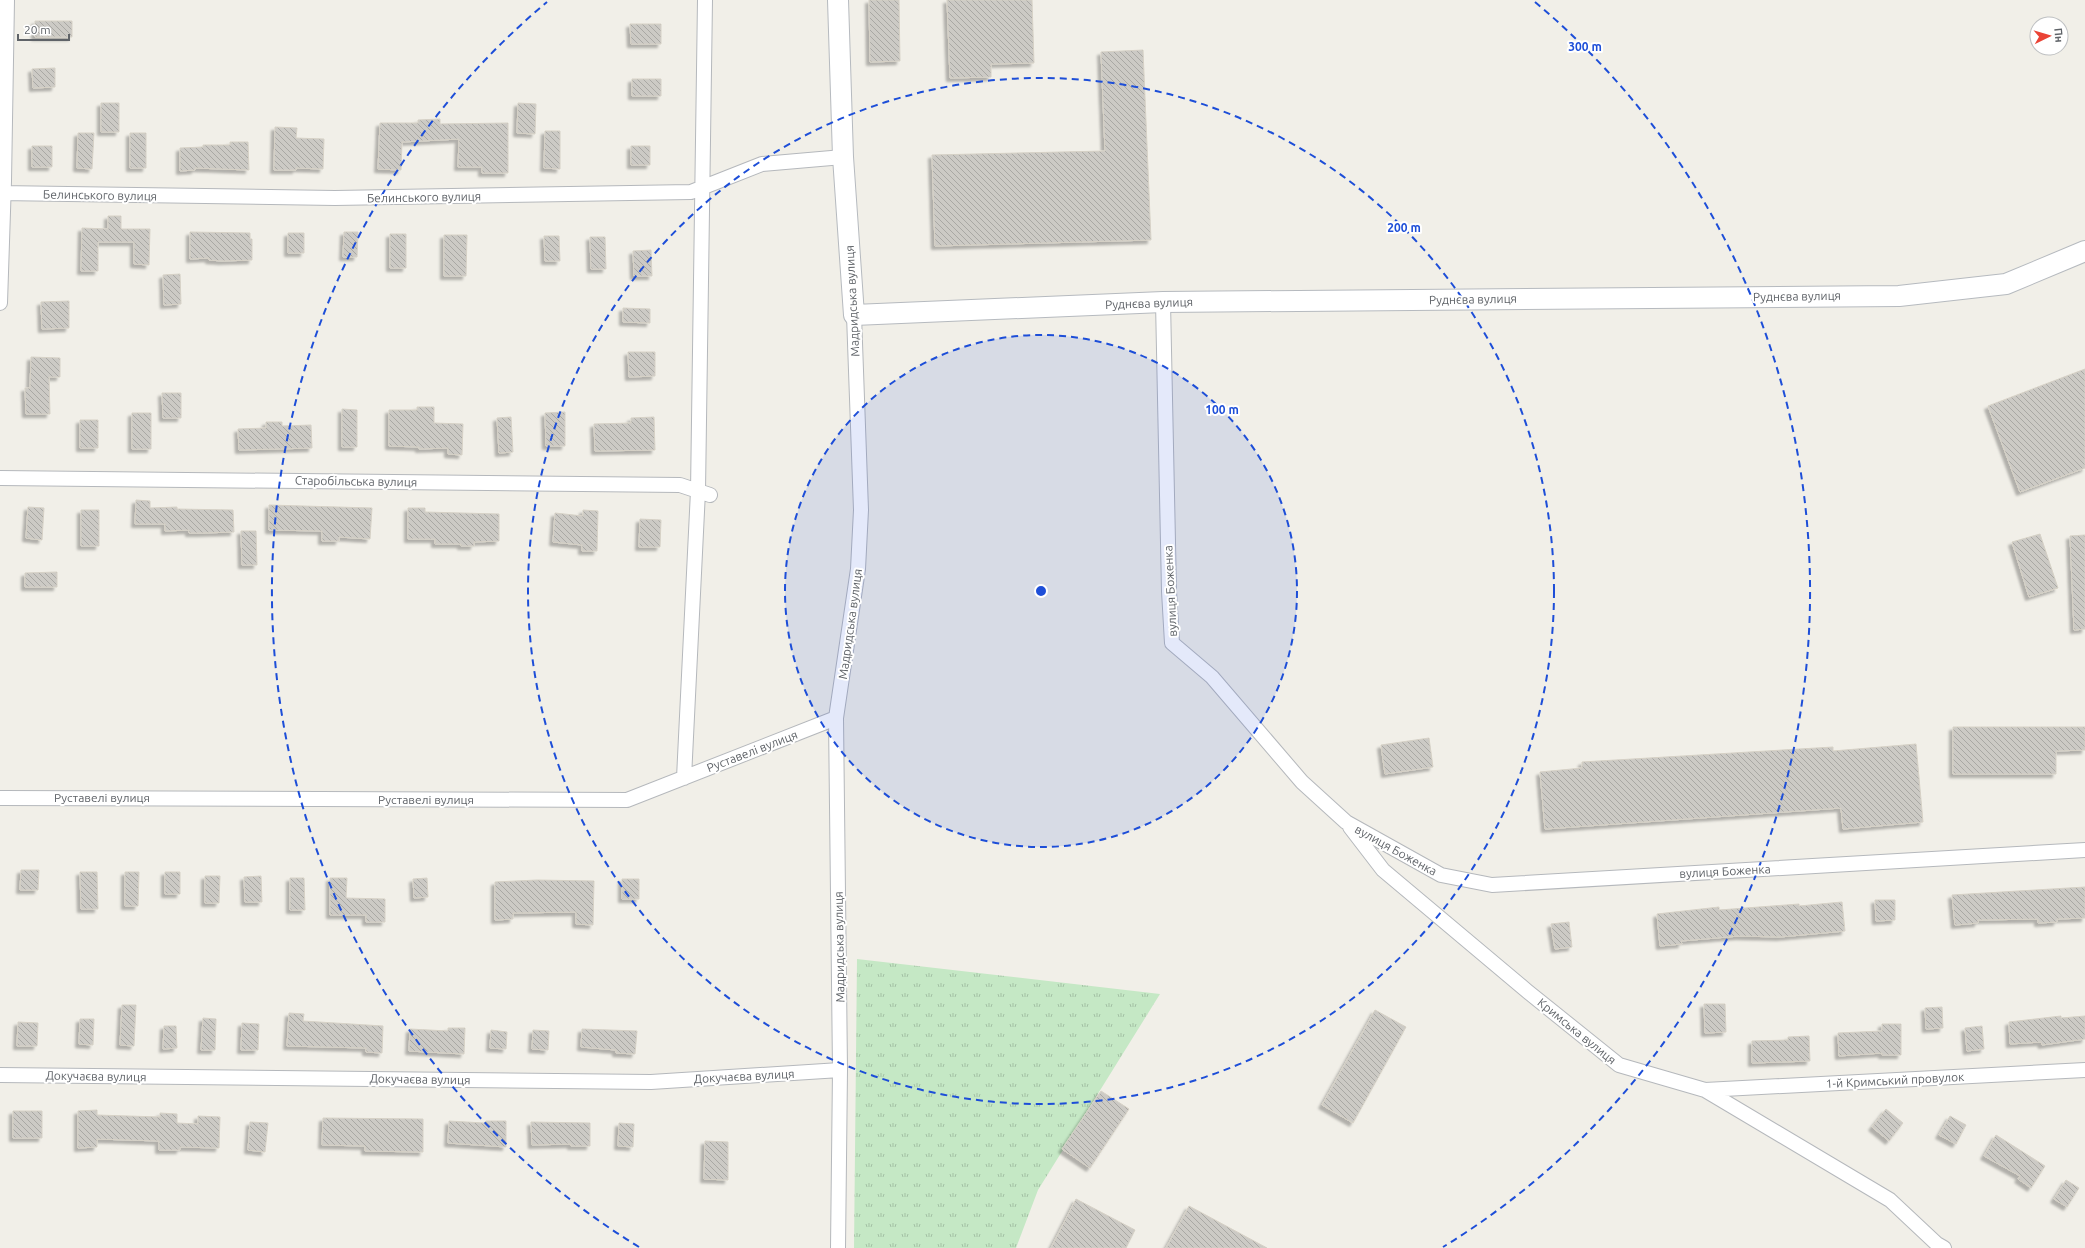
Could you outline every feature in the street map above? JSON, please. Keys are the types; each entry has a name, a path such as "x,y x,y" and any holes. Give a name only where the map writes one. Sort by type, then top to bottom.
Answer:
{"street":[{"path":"0,303 6,0"},
{"path":"684,778 704,493 701,188 705,0"},
{"name":"Мадридська вулиця","path":"838,0 843,157 854,314 861,510 858,569 836,718 840,1070 838,1248"},
{"name":"Белинського вулиця","path":"2,193 335,198 691,192 762,164 843,157"},
{"name":"Руднєва вулиця","path":"854,314 1163,302 1899,296 2006,284 2085,251"},
{"name":"вулиця Боженка","path":"1163,302 1168,591 1172,643 1212,677 1302,782 1346,822 1440,875 1492,885 2085,850"},
{"name":"Старобільська вулиця","path":"0,478 680,485 704,493"},
{"name":"Руставелі вулиця","path":"0,798 627,800 836,718"},
{"name":"Кримська вулиця","path":"1346,822 1383,870 1527,991 1619,1065 1706,1090 1890,1200 1937,1244 1944,1248"},
{"name":"Докучаєва вулиця","path":"0,1075 650,1082 840,1070"},
{"name":"1-й Кримський провулок","path":"1706,1090 2085,1070"}],"green space":[{"path":"857,959 1160,994 1038,1190 1016,1248 854,1248"}],"building":[{"path":"869,0 899,0 900,61 870,62"},
{"path":"947,0 1032,0 1034,63 991,64 991,77 950,78"},
{"path":"35,21 72,21 72,37 35,37"},
{"path":"630,24 661,24 661,44 631,44"},
{"path":"1143,50 1151,240 935,246 932,155 1105,151 1101,52"},
{"path":"55,68 55,87 33,88 32,69"},
{"path":"632,79 661,79 661,96 632,96"},
{"path":"101,103 119,103 119,132 101,132"},
{"path":"518,103 536,104 535,134 517,133"},
{"path":"440,119 440,124 508,123 508,173 482,173 482,167 458,167 459,139 402,142 401,170 378,169 380,123 418,123 418,120"},
{"path":"275,127 297,128 296,138 324,139 323,169 296,168 296,170 274,170"},
{"path":"545,131 560,131 560,169 544,168"},
{"path":"78,133 94,133 92,169 77,168"},
{"path":"130,133 146,133 146,168 130,168"},
{"path":"230,142 248,142 249,170 195,168 195,170 180,171 180,148 203,147 203,145 230,145"},
{"path":"32,146 52,146 52,167 32,167"},
{"path":"631,146 650,146 650,165 631,165"},
{"path":"108,216 121,216 121,229 150,229 149,265 134,264 134,242 98,242 98,271 81,271 82,228 108,229"},
{"path":"190,232 250,233 250,239 252,239 252,260 222,261 209,260 209,258 190,259"},
{"path":"344,232 358,232 357,257 343,257"},
{"path":"288,233 304,233 304,253 288,253"},
{"path":"390,234 406,234 406,268 390,268"},
{"path":"444,235 467,235 466,276 444,276"},
{"path":"544,236 559,236 560,261 545,261"},
{"path":"590,237 605,237 606,269 591,269"},
{"path":"651,250 652,276 634,276 633,251"},
{"path":"180,274 181,304 164,305 163,275"},
{"path":"69,301 69,328 42,329 41,302"},
{"path":"623,308 650,309 650,323 623,322"},
{"path":"628,352 655,352 655,376 629,377"},
{"path":"31,357 60,358 60,377 49,377 50,414 26,414 25,388 30,388"},
{"path":"2085,369 2085,468 2020,492 1988,406"},
{"path":"162,393 181,393 181,418 163,418"},
{"path":"417,407 434,407 434,423 463,424 462,455 448,454 448,448 419,449 419,447 389,446 389,410 417,410"},
{"path":"342,409 357,410 357,447 342,447"},
{"path":"565,412 565,446 546,446 545,413"},
{"path":"132,413 151,413 151,449 132,449"},
{"path":"511,417 513,452 499,453 497,418"},
{"path":"654,417 655,450 595,451 594,424 631,423 631,418"},
{"path":"80,420 98,420 98,448 80,448"},
{"path":"266,422 282,422 282,426 311,425 312,448 239,450 238,429 266,428"},
{"path":"136,500 150,501 150,508 177,507 177,509 233,510 234,532 189,533 189,530 165,531 165,524 135,524"},
{"path":"269,505 372,508 370,539 339,537 339,541 322,541 322,531 269,530"},
{"path":"28,507 44,508 42,540 26,538"},
{"path":"408,508 425,508 425,512 499,514 499,541 474,542 474,546 461,546 461,544 435,544 435,539 408,539"},
{"path":"81,510 99,510 99,546 81,546"},
{"path":"583,510 598,511 597,551 582,551 582,545 553,542 555,513 583,516"},
{"path":"640,519 661,520 660,547 639,547"},
{"path":"241,531 256,531 257,565 242,565"},
{"path":"2040,534 2058,588 2029,597 2012,542"},
{"path":"2085,535 2085,629 2074,630 2070,536"},
{"path":"57,572 57,587 25,587 25,573"},
{"path":"1953,727 2085,727 2085,750 2056,751 2056,774 1953,774"},
{"path":"1429,738 1433,767 1385,774 1381,745"},
{"path":"1916,744 1923,822 1843,829 1841,808 1545,829 1540,772 1582,768 1582,762 1833,747 1833,751"},
{"path":"21,870 39,870 38,890 20,890"},
{"path":"80,872 97,872 98,909 81,909"},
{"path":"125,872 139,872 138,906 125,906"},
{"path":"165,872 180,872 180,894 165,894"},
{"path":"205,876 220,876 219,903 205,903"},
{"path":"261,876 262,902 245,902 244,877"},
{"path":"290,878 304,878 305,910 290,910"},
{"path":"330,878 347,878 346,898 385,899 385,922 366,922 366,915 330,915"},
{"path":"427,878 428,897 414,898 413,879"},
{"path":"622,879 639,879 639,899 622,899"},
{"path":"537,880 594,881 593,925 576,924 576,912 513,913 513,919 495,920 495,882"},
{"path":"2085,887 2085,918 2057,919 2057,922 2038,923 2038,919 1978,920 1978,923 1955,925 1952,895"},
{"path":"1875,900 1895,900 1895,920 1876,921"},
{"path":"1842,902 1845,931 1780,937 1739,936 1681,941 1682,944 1660,946 1657,914 1719,907 1719,910 1799,904 1799,906"},
{"path":"1569,922 1572,947 1555,949 1551,924"},
{"path":"1704,1004 1725,1004 1726,1032 1705,1033"},
{"path":"122,1005 136,1005 134,1046 120,1045"},
{"path":"1942,1007 1943,1028 1926,1029 1925,1008"},
{"path":"1375,1010 1406,1027 1353,1123 1322,1105"},
{"path":"289,1013 304,1014 303,1021 383,1026 382,1053 366,1052 366,1048 287,1046"},
{"path":"2061,1016 2061,1018 2085,1016 2085,1039 2042,1045 2041,1042 2010,1044 2009,1022"},
{"path":"203,1018 216,1019 215,1050 201,1050"},
{"path":"80,1019 94,1019 93,1045 79,1044"},
{"path":"18,1022 38,1023 37,1046 17,1046"},
{"path":"242,1023 259,1024 258,1050 241,1050"},
{"path":"1882,1024 1901,1024 1901,1055 1882,1055 1882,1053 1839,1056 1838,1033 1882,1031"},
{"path":"164,1026 176,1026 177,1048 163,1049"},
{"path":"1982,1026 1984,1049 1967,1051 1965,1028"},
{"path":"448,1028 465,1028 464,1054 409,1051 410,1029 448,1031"},
{"path":"582,1029 637,1031 635,1054 616,1053 616,1050 581,1047"},
{"path":"491,1030 507,1032 506,1049 490,1048"},
{"path":"533,1030 549,1031 548,1050 532,1049"},
{"path":"1809,1036 1810,1061 1752,1063 1752,1041 1788,1040 1788,1037"},
{"path":"1101,1091 1129,1109 1090,1168 1062,1149"},
{"path":"1886,1109 1903,1123 1889,1141 1872,1127"},
{"path":"97,1110 97,1115 160,1117 160,1113 177,1114 177,1123 198,1124 198,1116 220,1117 219,1148 180,1147 180,1150 159,1150 159,1141 97,1139 97,1147 78,1148 78,1111"},
{"path":"13,1111 42,1111 42,1138 13,1138"},
{"path":"1950,1116 1966,1125 1956,1144 1939,1135"},
{"path":"323,1118 423,1119 423,1152 365,1151 365,1146 322,1145"},
{"path":"449,1121 484,1123 486,1121 506,1121 506,1147 448,1143"},
{"path":"250,1122 268,1123 265,1152 248,1150"},
{"path":"531,1122 590,1123 590,1146 571,1146 571,1144 532,1145"},
{"path":"619,1123 634,1124 633,1147 618,1146"},
{"path":"1996,1135 2045,1166 2031,1188 2018,1179 2020,1176 1984,1156"},
{"path":"705,1141 728,1142 728,1180 704,1179"},
{"path":"2066,1180 2079,1188 2067,1207 2054,1199"},
{"path":"1076,1199 1135,1230 1126,1248 1051,1248"},
{"path":"1189,1206 1267,1248 1166,1248"}]}
